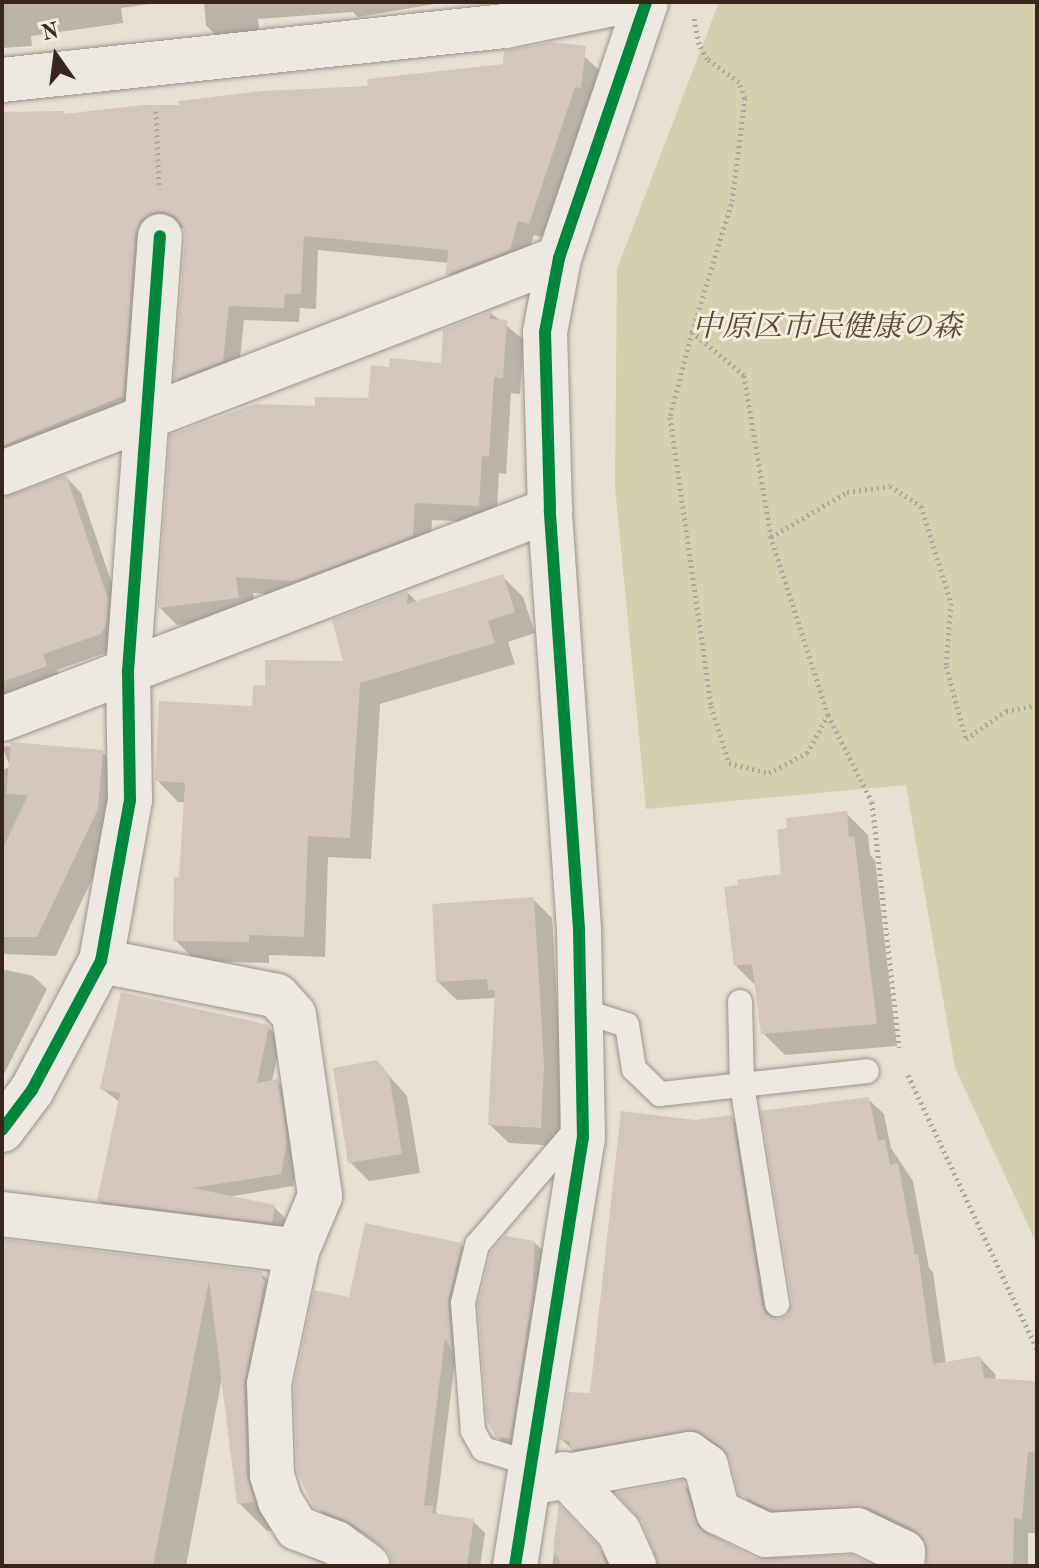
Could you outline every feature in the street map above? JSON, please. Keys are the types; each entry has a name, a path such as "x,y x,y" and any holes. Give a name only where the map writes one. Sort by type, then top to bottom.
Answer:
{"street":[{"path":"2,80 155,66 505,26 622,2"},
{"path":"515,1566 542,1474 557,1318 583,1122 582,1011 550,510 545,332 559,258 646,2"},
{"path":"2,1130 32,1090 101,961 130,800 128,671 160,236"},
{"path":"2,473 559,258"},
{"path":"2,719 550,510"},
{"path":"101,961 277,996 294,1015 320,1196 297,1251 269,1384 272,1475 280,1501 297,1528 336,1543 368,1566"},
{"path":"2,1214 297,1251"},
{"path":"542,1474 689,1454 706,1466 718,1512 766,1535 857,1530 903,1552 902,1566"},
{"path":"542,1474 619,1532 634,1566"}],"lane":[{"path":"740,1002 742,1085 777,1304"},
{"path":"582,1011 627,1025 634,1069 660,1094 867,1071"},
{"path":"542,1474 483,1449 473,1431 463,1303 477,1245 583,1122"}],"path":[{"path":"694,16 699,44 707,59 739,82 745,98 732,201 670,417 711,706 729,763 769,773 807,753 828,715"},
{"path":"155,66 160,236"},
{"path":"692,332 744,375 771,537 828,715 872,802 901,1061 1037,1349"},
{"path":"771,537 847,492 890,486 921,506 951,603 946,666 966,739 1006,711 1037,705"}],"green space":[{"name":"中原区市民健康の森","path":"719,2 1037,2 1037,1244 955,1068 906,785 646,809 615,486 617,269"}],"building":[{"path":"551,42 586,46 581,88 575,87 529,224 518,221 510,250 446,275 448,250 304,236 301,294 285,294 284,308 229,306 223,361 174,380 185,237 183,226 175,216 163,211 150,213 140,221 135,234 123,396 2,446 2,112 64,111 64,114 144,105 179,105 179,101 262,91 368,86 367,79 503,64 504,51"},
{"path":"492,311 489,319 507,320 503,378 494,377 489,457 482,456 479,506 415,503 413,536 294,581 236,577 239,598 158,608 170,435 255,404 315,406 315,397 368,398 371,365 389,367 390,358 441,363 443,330"},
{"path":"66,475 108,599 106,626 101,634 43,654 47,666 2,682 2,497"},
{"path":"503,574 515,612 488,621 495,643 360,683 350,838 308,836 304,937 249,935 249,942 173,941 174,877 179,877 185,783 155,781 159,701 252,706 253,685 265,686 265,660 343,661 332,620 408,591 407,604"},
{"path":"11,742 103,750 98,809 37,937 2,937 2,850 28,795 6,794"},
{"path":"847,811 849,837 854,836 877,1024 761,1034 752,964 734,966 724,887 738,885 737,880 781,874 777,830 787,828 786,818"},
{"path":"534,897 544,1064 541,1128 488,1125 495,990 488,990 487,979 436,982 432,904"},
{"path":"121,992 269,1025 257,1083 278,1079 287,1141 281,1174 192,1188 275,1205 272,1223 97,1201 120,1093 100,1089"},
{"path":"377,1060 389,1075 402,1154 348,1163 333,1068"},
{"path":"869,1097 878,1141 885,1139 890,1165 898,1163 915,1255 918,1254 933,1364 980,1356 984,1378 1037,1381 1037,1453 1028,1452 1022,1519 1014,1518 1013,1566 927,1566 924,1539 914,1529 867,1507 771,1510 739,1494 730,1459 720,1446 695,1430 571,1450 569,1441 560,1440 568,1392 590,1393 621,1111 695,1120 732,1115 762,1306 766,1314 779,1319 787,1315 792,1302 761,1111"},
{"path":"365,1223 462,1243 448,1300 452,1351 445,1338 424,1505 433,1506 432,1513 474,1519 467,1566 393,1566 383,1546 350,1522 314,1508 297,1471 294,1386 314,1290 349,1297"},
{"path":"505,1236 535,1241 532,1297 510,1438 496,1437 487,1421 478,1304 491,1252"},
{"path":"2,1239 263,1272 262,1279 265,1280 244,1384 247,1476 254,1502 237,1504 209,1281 153,1566 2,1566"},
{"path":"683,1480 699,1528 755,1558 852,1555 874,1566 659,1566 642,1522 616,1493"},
{"path":"559,1505 598,1546 607,1566 562,1566 553,1548"}],"cycle path":[{"path":"515,1566 583,1138 579,929 550,510 545,332 559,258 646,2"},
{"path":"2,1130 32,1090 101,961 130,800 128,671 160,236"}]}
